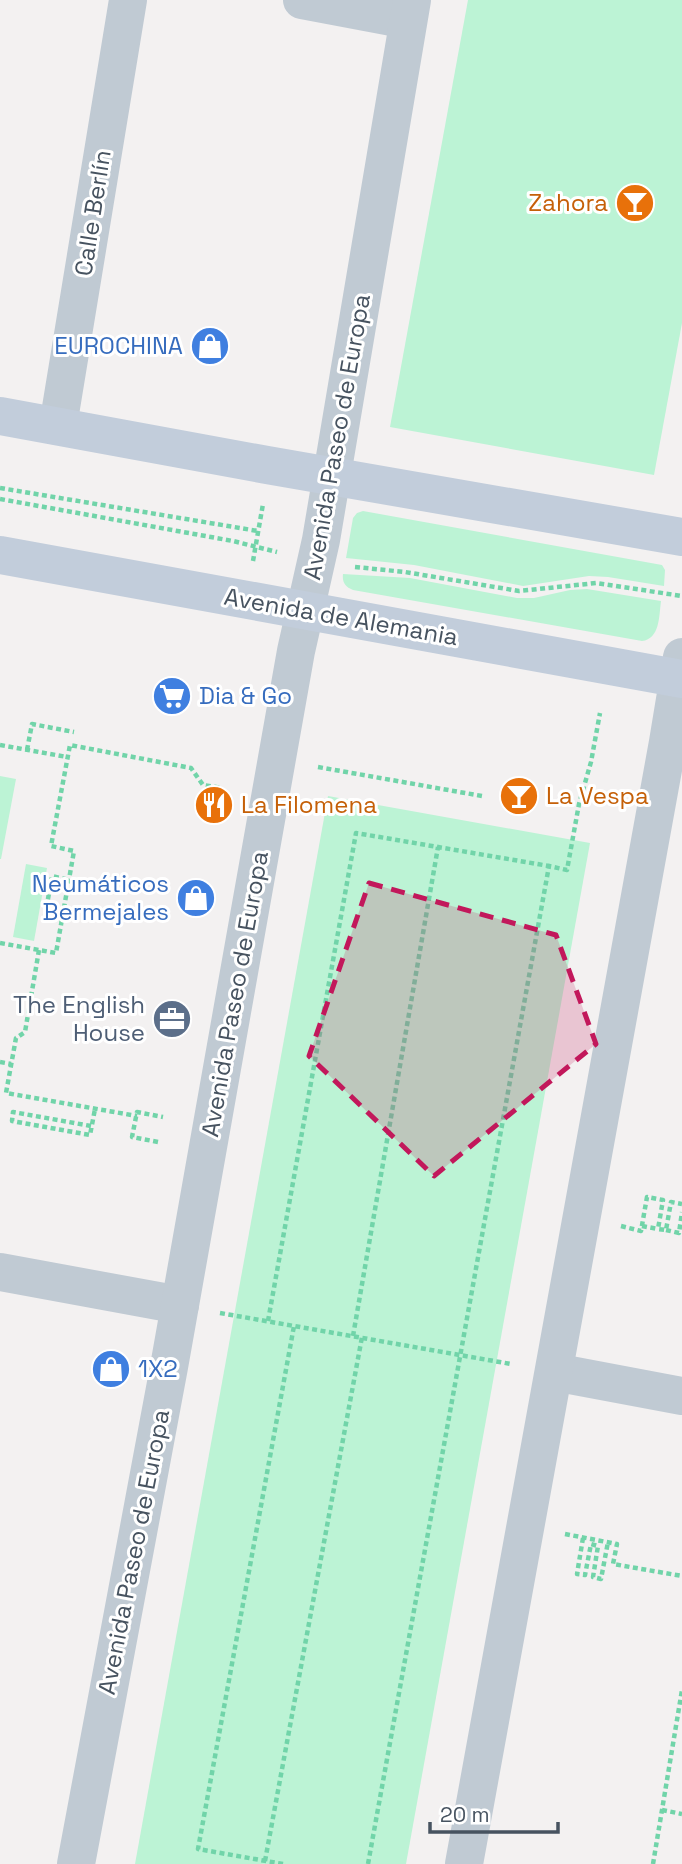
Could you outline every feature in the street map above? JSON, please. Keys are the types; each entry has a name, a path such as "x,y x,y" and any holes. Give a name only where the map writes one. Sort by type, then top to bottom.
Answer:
{"main road":[{"path":"0,416 682,537"},
{"name":"Avenida de Alemania","path":"0,555 305,610 681,672"}],"street":[{"name":"Calle Berlín","path":"58,426 128,0"},
{"path":"302,0 410,10"},
{"name":"Avenida Paseo de Europa","path":"76,1864 180,1305 296,651 321,540 410,10"},
{"path":"464,1864 681,672"},
{"path":"0,1272 180,1305"},
{"path":"554,1372 682,1396"}],"path":[{"path":"0,488 258,531"},
{"path":"251,571 265,493"},
{"path":"0,499 233,541 286,554"},
{"path":"348,566 405,572 519,592 596,583 682,596"},
{"path":"268,1321 356,833 567,870 600,713"},
{"path":"27,750 32,724 74,732"},
{"path":"0,745 67,757"},
{"path":"0,943 56,953 74,851 51,846 70,745 191,768 203,785 222,789"},
{"path":"318,767 482,796"},
{"path":"353,1336 438,847"},
{"path":"368,1864 549,866"},
{"path":"45,916 52,876 69,880"},
{"path":"39,950 25,1032 16,1038 6,1093 137,1116"},
{"path":"0,1062 11,1064"},
{"path":"92,1126 13,1112 12,1121 90,1135 92,1126 95,1109"},
{"path":"158,1142 132,1138 137,1112 163,1117"},
{"path":"620,1226 642,1231 647,1197 663,1200 658,1228"},
{"path":"666,1230 671,1202 682,1204"},
{"path":"642,1226 679,1233 682,1212"},
{"path":"219,1312 511,1364"},
{"path":"283,1864 198,1849 294,1326"},
{"path":"265,1861 362,1338"},
{"path":"563,1534 617,1544 613,1564 682,1576"},
{"path":"583,1538 577,1574 585,1575 591,1544 598,1546 593,1577 601,1578 608,1542"},
{"path":"653,1864 682,1690"},
{"path":"662,1810 682,1814"}],"highlighted area":[{"path":"369,883 556,935 596,1044 434,1176 309,1056"}],"green space":[{"path":"468,0 682,0 682,323 654,475 390,427"},
{"path":"363,511 662,565 665,570 664,586 589,576 523,586 414,565 346,558 353,518"},
{"path":"343,574 410,578 517,598 534,598 587,589 661,601 659,620 652,636 642,641 353,590 345,584"},
{"path":"0,776 16,779 1,859 0,859"},
{"path":"328,796 590,843 406,1864 135,1864"},
{"path":"26,864 47,868 34,941 13,937"}],"place":[{"name":"Zahora","path":"635,203"},
{"name":"EUROCHINA","path":"210,346"},
{"name":"Dia & Go","path":"172,696"},
{"name":"La Vespa","path":"519,796"},
{"name":"La Filomena","path":"214,805"},
{"name":"Neumáticos Bermejales","path":"196,898"},
{"name":"The English House","path":"172,1019"},
{"name":"1X2","path":"111,1369"}]}
